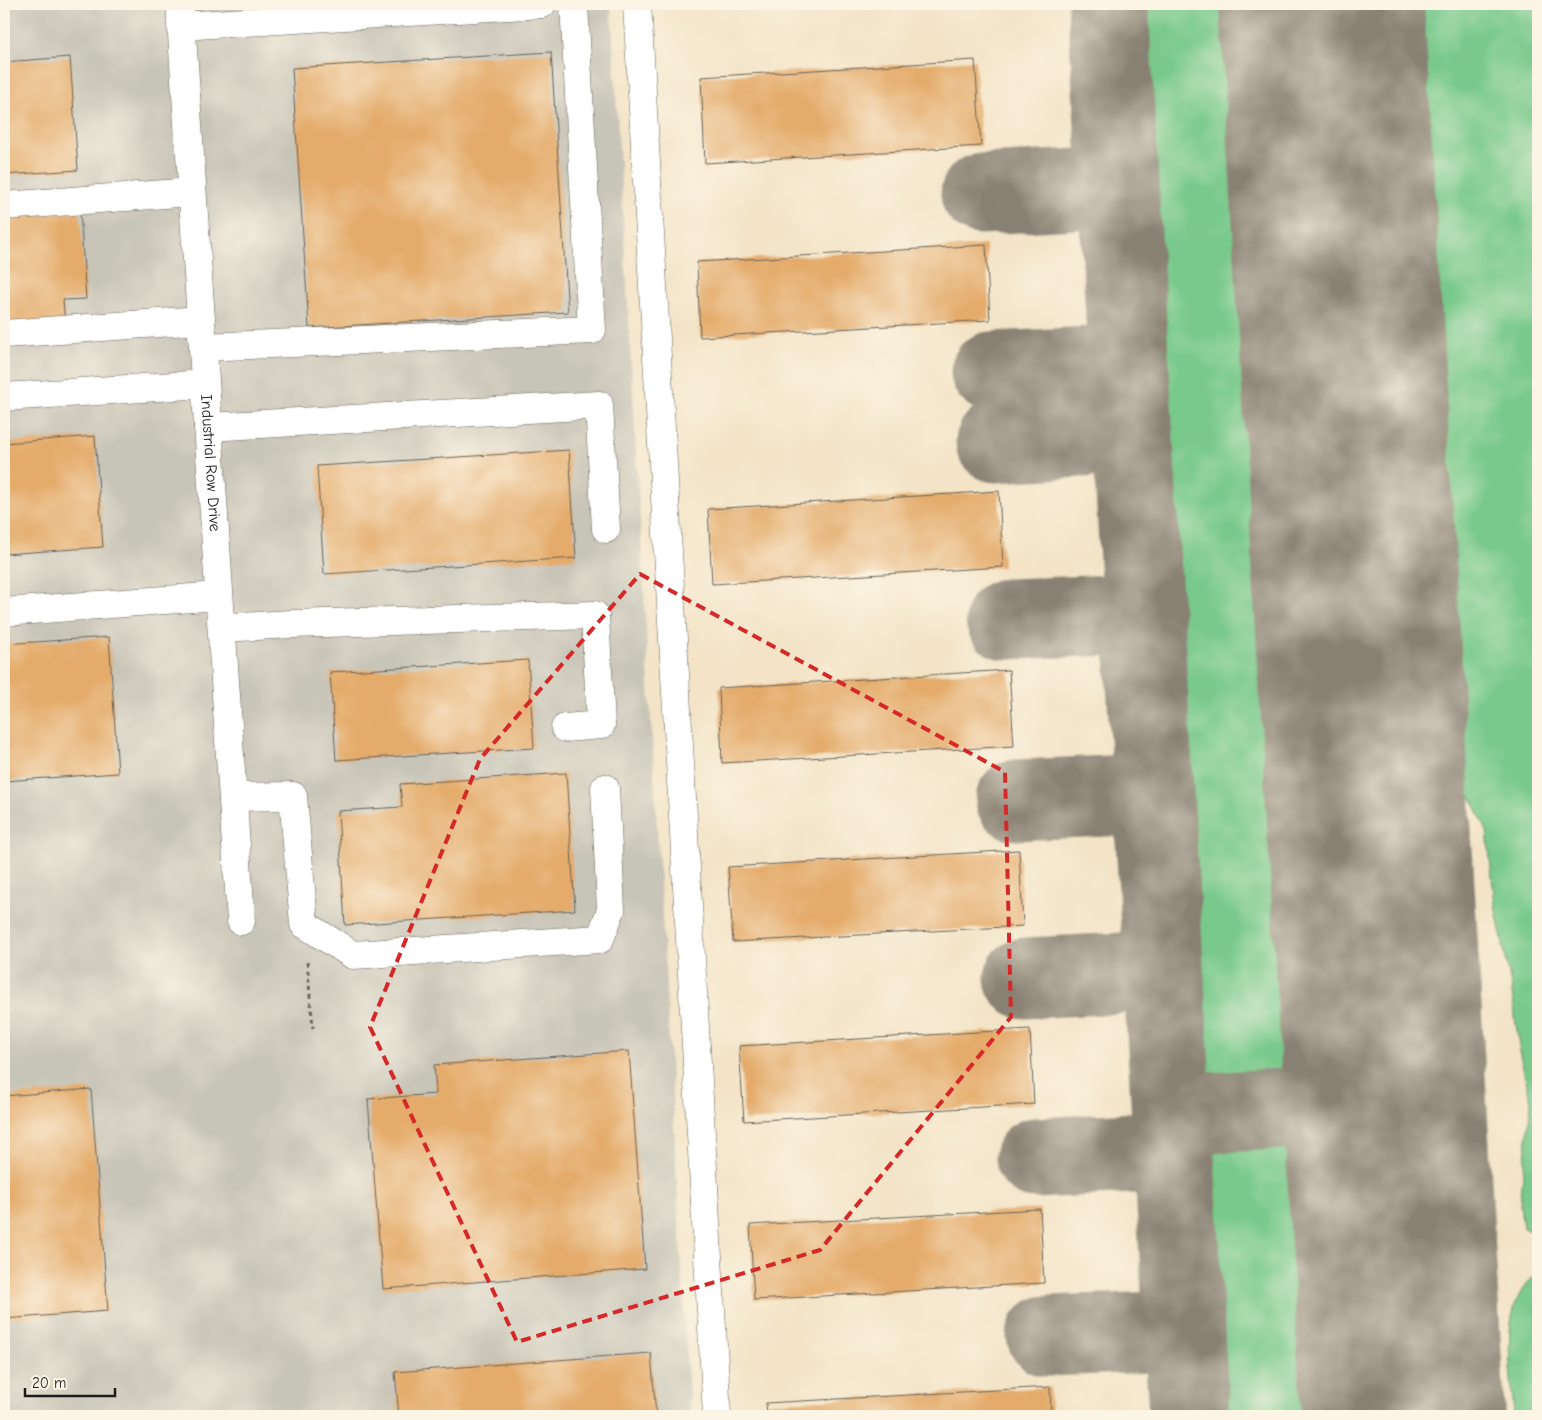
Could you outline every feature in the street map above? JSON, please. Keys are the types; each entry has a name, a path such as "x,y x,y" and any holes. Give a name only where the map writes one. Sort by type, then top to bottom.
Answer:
{"street":[{"path":"181,15 542,4"},
{"path":"203,347 592,330 574,4"},
{"path":"637,4 717,1416"},
{"name":"Industrial Row Drive","path":"181,15 241,921"},
{"path":"4,206 192,192"},
{"path":"4,334 201,320"},
{"path":"4,397 205,384"},
{"path":"208,427 599,405 606,529"},
{"path":"4,612 219,596"},
{"path":"222,628 302,623 594,615 601,725 565,728"},
{"path":"233,797 293,796 304,924 353,956 600,939 610,910 605,788"}],"path":[{"path":"304,924 313,1028"}],"highlighted area":[{"path":"640,574 1005,772 1011,1017 820,1250 517,1342 370,1027 480,759"}],"shaded area":[{"path":"4,4 611,4 690,1416 4,1416"}],"green space":[{"path":"1126,4 1280,4 1342,1077 1285,1091 1265,1092 1199,1083 1184,1013"},
{"path":"1370,4 1538,4 1538,1235 1523,1228 1520,1205 1531,1102 1520,1055 1511,985 1495,905 1487,831 1470,795 1469,829 1473,907 1470,982 1460,1014 1475,1085 1489,1233 1500,1416 1453,1416"},
{"path":"1280,1126 1346,1133 1362,1416 1207,1416 1196,1220 1204,1143"},
{"path":"1538,1274 1538,1416 1514,1416 1510,1360 1511,1320 1516,1302 1525,1286"}],"building":[{"path":"551,52 568,312 309,328 292,68"},
{"path":"70,57 78,170 4,175 4,62"},
{"path":"975,60 981,146 705,163 701,77"},
{"path":"80,211 86,299 63,300 65,323 4,328 4,217"},
{"path":"986,245 990,320 700,337 697,262"},
{"path":"95,436 103,547 4,554 4,443"},
{"path":"569,450 576,558 324,574 317,466"},
{"path":"999,491 1003,567 712,584 708,509"},
{"path":"109,637 118,773 4,781 4,644"},
{"path":"528,660 534,748 336,760 330,672"},
{"path":"1009,670 1014,746 722,763 719,688"},
{"path":"566,773 575,910 345,925 338,811 402,807 400,784"},
{"path":"1019,850 1023,926 733,942 728,867"},
{"path":"1030,1029 1034,1104 744,1121 739,1046"},
{"path":"629,1051 645,1269 383,1289 368,1099 436,1094 434,1065"},
{"path":"91,1089 108,1311 4,1319 4,1096"},
{"path":"1040,1209 1044,1283 754,1300 750,1225"},
{"path":"651,1353 656,1416 399,1416 395,1372"},
{"path":"1050,1387 1051,1416 767,1416 766,1403"}],"taxiway":[{"path":"1108,4 1189,1416"},
{"path":"981,194 1118,187"},
{"path":"991,372 1129,365"},
{"path":"996,442 1132,434"},
{"path":"1006,619 1143,614"},
{"path":"1016,800 1153,794"},
{"path":"1025,978 1163,971"},
{"path":"1171,1115 1385,1103"},
{"path":"1035,1158 1173,1151"},
{"path":"1047,1336 1184,1331"}],"runway":[{"path":"1322,4 1403,1416"}]}
